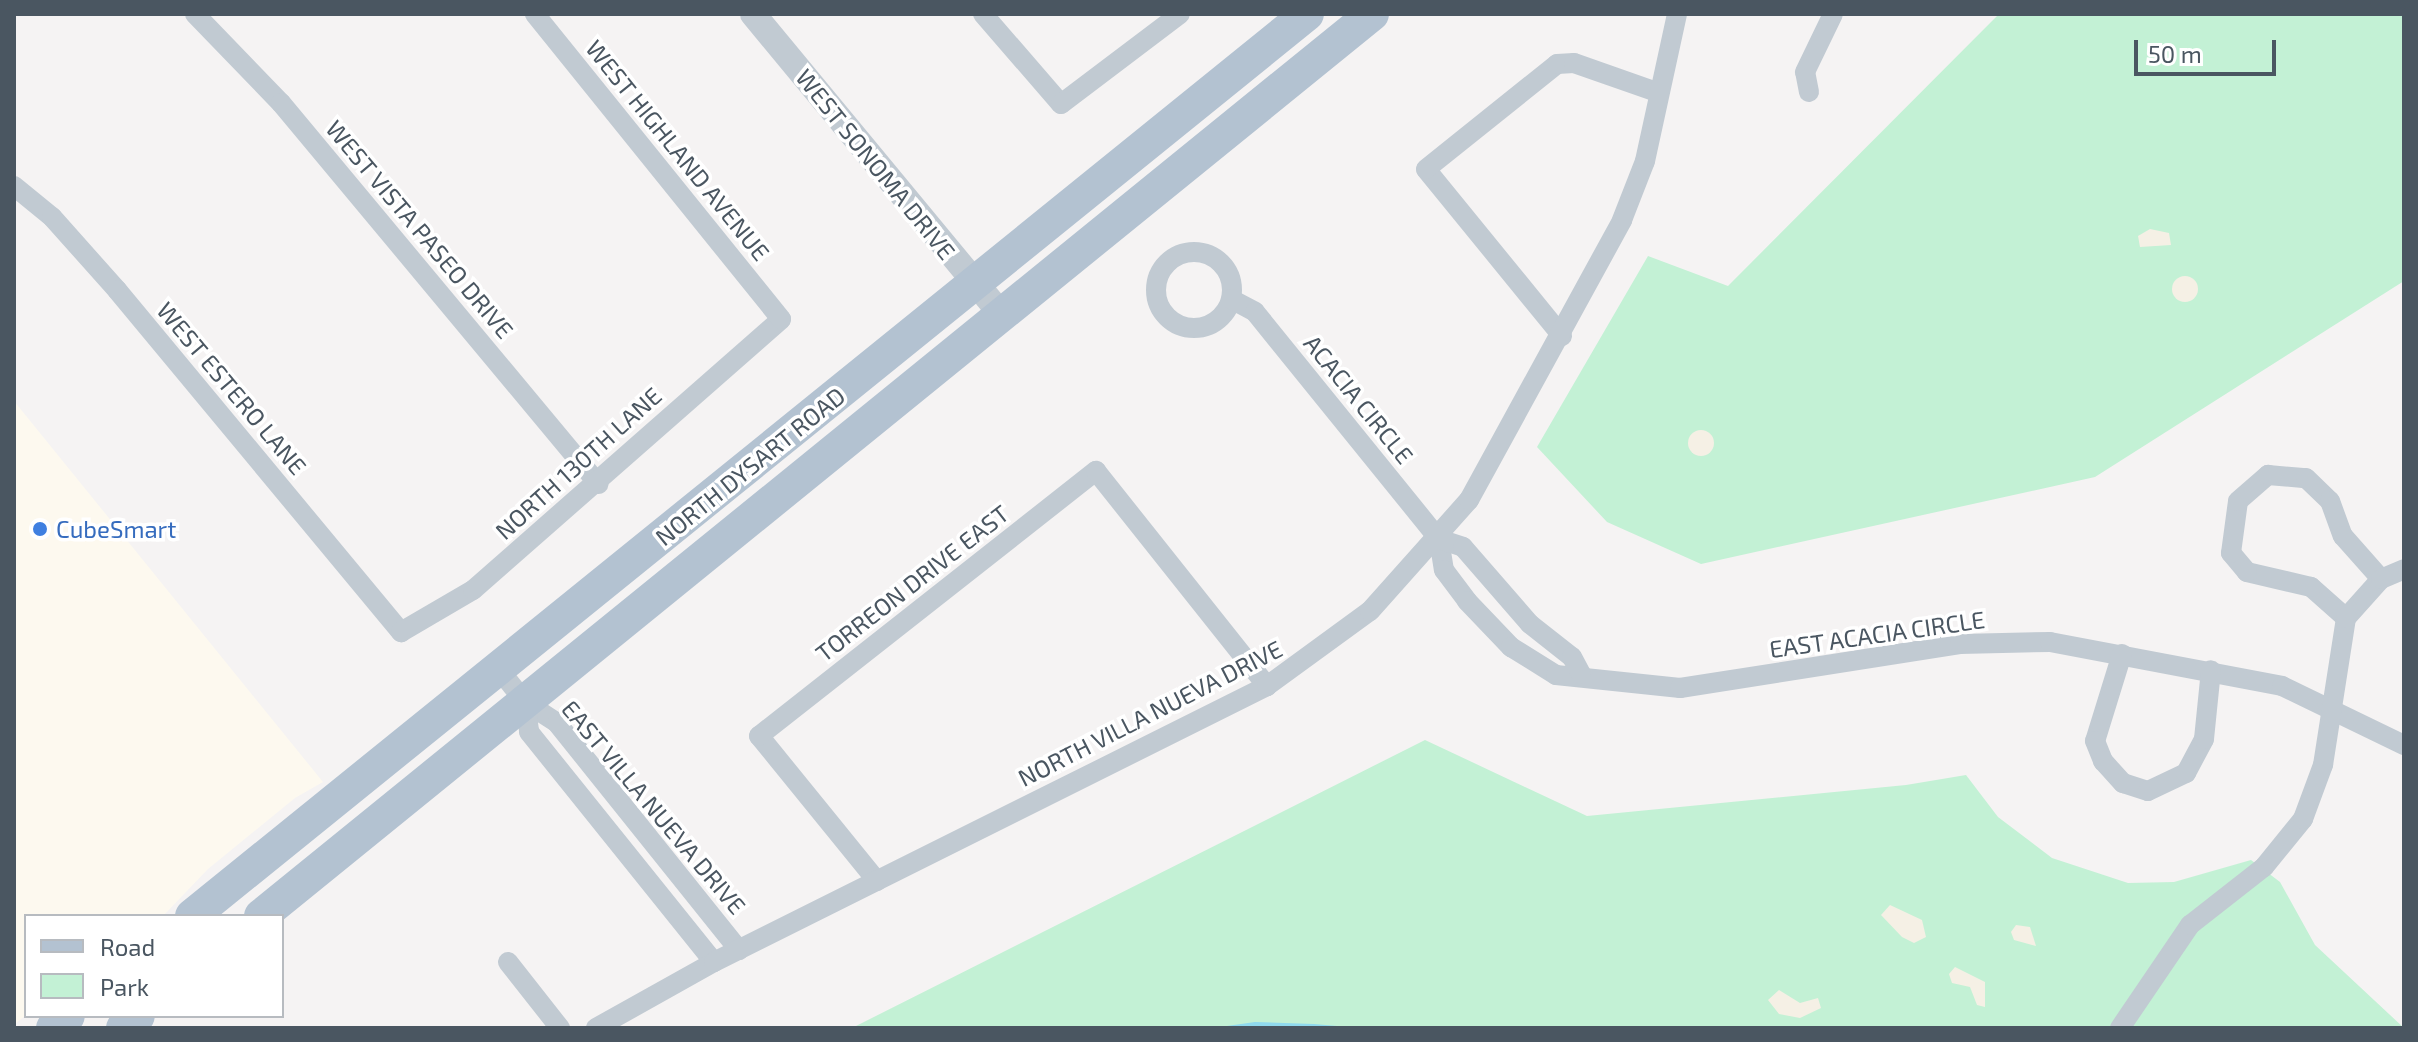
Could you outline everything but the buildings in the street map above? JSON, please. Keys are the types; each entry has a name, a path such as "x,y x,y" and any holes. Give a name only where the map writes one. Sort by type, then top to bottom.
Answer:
{"main road":[{"name":"NORTH DYSART ROAD","path":"194,914 1307,14"},
{"name":"NORTH DYSART ROAD","path":"263,914 1372,14"}],"street":[{"name":"WEST VISTA PASEO DRIVE","path":"195,14 281,103 599,484"},
{"name":"WEST HIGHLAND AVENUE","path":"535,14 781,319"},
{"name":"WEST SONOMA DRIVE","path":"753,14 1000,313"},
{"path":"983,14 1061,104 1180,14"},
{"name":"NORTH VILLA NUEVA DRIVE","path":"596,1028 714,962 1267,686 1370,611 1439,539 1497,455 1562,336 1635,193 1677,14"},
{"path":"1809,92 1805,72 1833,14"},
{"path":"1562,336 1426,169 1557,64 1574,63 1657,92"},
{"name":"WEST ESTERO LANE","path":"14,186 52,217 117,290 401,632"},
{"name":"ACACIA CIRCLE","path":"1231,299 1255,312 1439,539"},
{"name":"NORTH 130TH LANE","path":"401,632 473,590 599,484 781,319"},
{"name":"TORREON DRIVE EAST","path":"877,881 759,736 1096,471 1267,686"},
{"path":"2346,618 2311,587 2270,582 2247,572 2231,553 2238,501 2268,475 2306,478 2330,501 2343,536 2381,579"},
{"path":"1439,539 1463,547 1530,624 1572,657 1581,674"},
{"name":"EAST ACACIA CIRCLE","path":"1439,539 1444,570 1511,647 1556,675 1581,674 1606,682 1680,688 1960,644 2050,642 2211,670 2282,686 2404,745"},
{"path":"2120,1028 2190,925 2264,867 2294,833 2321,775 2346,618 2381,579 2404,569"},
{"path":"2122,654 2095,741 2103,761 2123,783 2148,791 2186,773 2204,739 2211,670"},
{"name":"EAST VILLA NUEVA DRIVE","path":"498,668 525,702 557,723 739,950"},
{"name":"EAST VILLA NUEVA DRIVE","path":"525,702 529,732 714,962"},
{"path":"508,962 560,1028"}],"shaded area":[{"path":"14,401 323,782 295,798 208,869 165,914 24,914 24,1017 14,1025"}],"green space":[{"path":"1999,14 2404,14 2404,281 2095,477 1701,564 1607,522 1537,447 1648,256 1728,286"},
{"path":"1425,740 1587,816 1906,785 1966,775 1998,817 2052,858 2128,883 2174,882 2251,860 2280,882 2315,945 2404,1028 852,1028"}],"sand":[{"path":"2150,229 2169,233 2171,245 2140,247 2138,236"},
{"path":"2185,276 2194,280 2198,289 2194,298 2185,302 2176,298 2172,289 2176,280"},
{"path":"1701,430 1711,433 1714,443 1711,453 1701,456 1691,453 1688,443 1691,433"},
{"path":"1890,905 1922,920 1926,937 1914,943 1902,937 1881,915"},
{"path":"2016,925 2030,927 2036,946 2014,940 2011,932"},
{"path":"1955,967 1985,982 1985,1007 1977,1005 1970,987 1952,983 1949,974"},
{"path":"1779,990 1800,1003 1818,998 1821,1008 1800,1018 1779,1014 1768,1000"}],"water":[{"path":"1255,1022 1314,1024 1360,1028 1213,1028"}],"place":[{"name":"CubeSmart","path":"40,529"}]}
